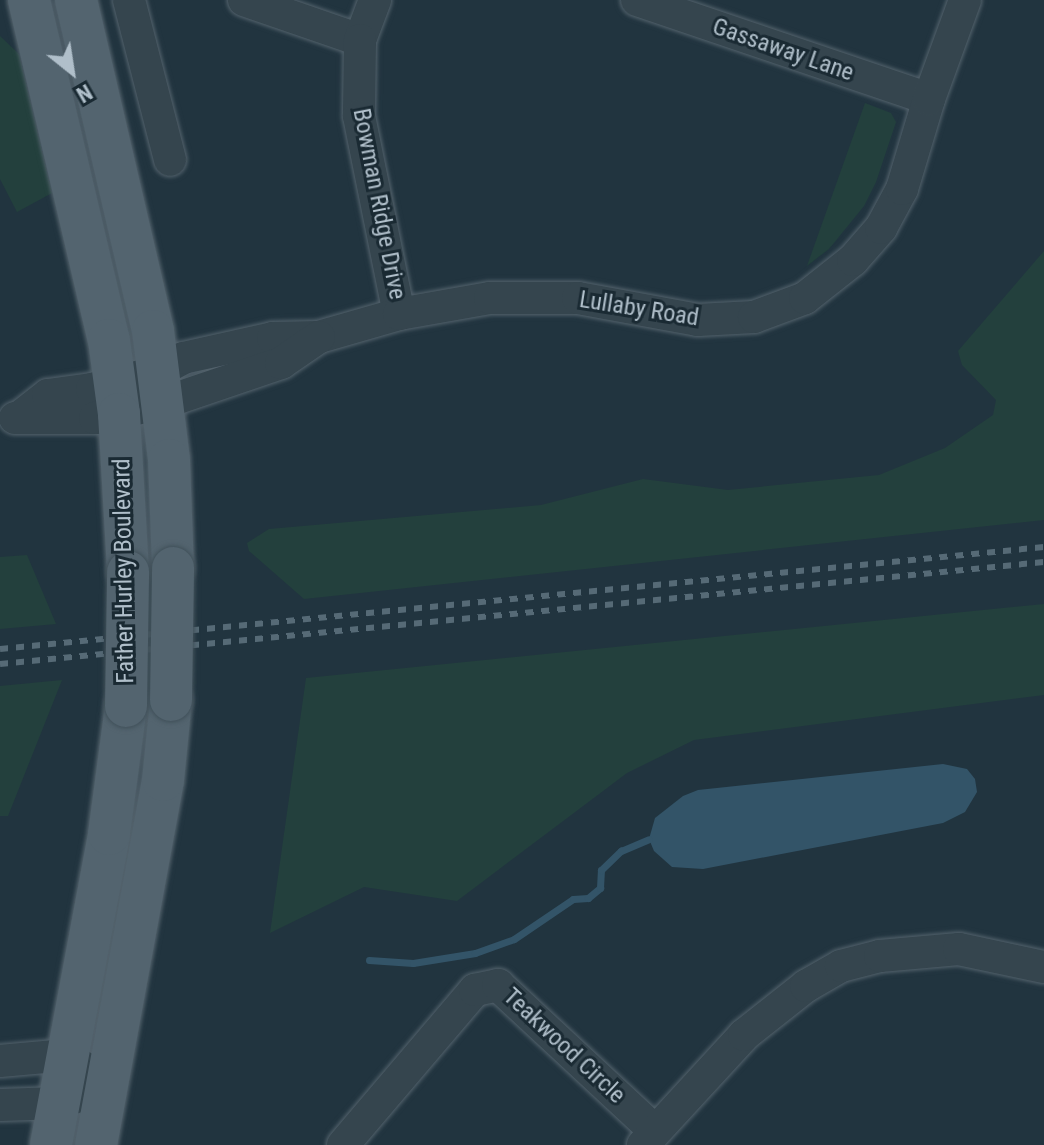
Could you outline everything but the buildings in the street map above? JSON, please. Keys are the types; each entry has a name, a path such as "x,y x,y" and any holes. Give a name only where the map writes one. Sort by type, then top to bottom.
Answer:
{"main road":[{"name":"Father Hurley Boulevard","path":"29,0 117,398 128,572 126,706 109,834 51,1145"},
{"name":"Father Hurley Boulevard","path":"76,0 134,243 161,387 173,568 171,700 163,780 96,1145"}],"street":[{"path":"129,0 170,160"},
{"path":"244,0 360,40"},
{"name":"Bowman Ridge Drive","path":"375,0 360,40 359,116 399,314"},
{"name":"Gassaway Lane","path":"637,0 929,99"},
{"name":"Lullaby Road","path":"10,419 48,395 117,398 281,363 319,337 399,314 490,298 578,298 698,320 754,317 805,298 853,260 881,228 902,189 929,99 965,0"},
{"path":"649,1138 744,1035 806,986 841,966 880,956 959,949 1044,967"},
{"name":"Teakwood Circle","path":"343,1145 475,990 498,985 649,1138"},
{"path":"0,1061 67,1055 107,1085"},
{"path":"0,1105 59,1103 107,1085"}],"green space":[{"path":"0,36 19,54 52,193 17,212 0,179"},
{"path":"865,103 891,113 896,122 876,182 864,206 829,249 807,266"},
{"path":"1044,251 1044,520 304,599 249,551 247,543 269,529 541,505 643,479 728,490 879,475 945,448 993,415 996,400 962,365 958,351"},
{"path":"27,555 56,624 0,629 0,557"},
{"path":"1044,604 1044,695 694,740 627,773 457,901 364,887 270,933 306,678"},
{"path":"62,680 8,816 0,816 0,686"}],"water":[{"path":"943,764 967,769 975,779 977,792 965,812 943,823 703,869 672,867 654,851 649,839 655,818 683,796 698,790"}],"waterway":[{"path":"369,960 413,963 475,953 514,939 573,899 588,898 600,888 601,870 621,851 649,839"}],"railway":[{"path":"0,649 1044,547"},
{"path":"0,664 1044,562"}]}
